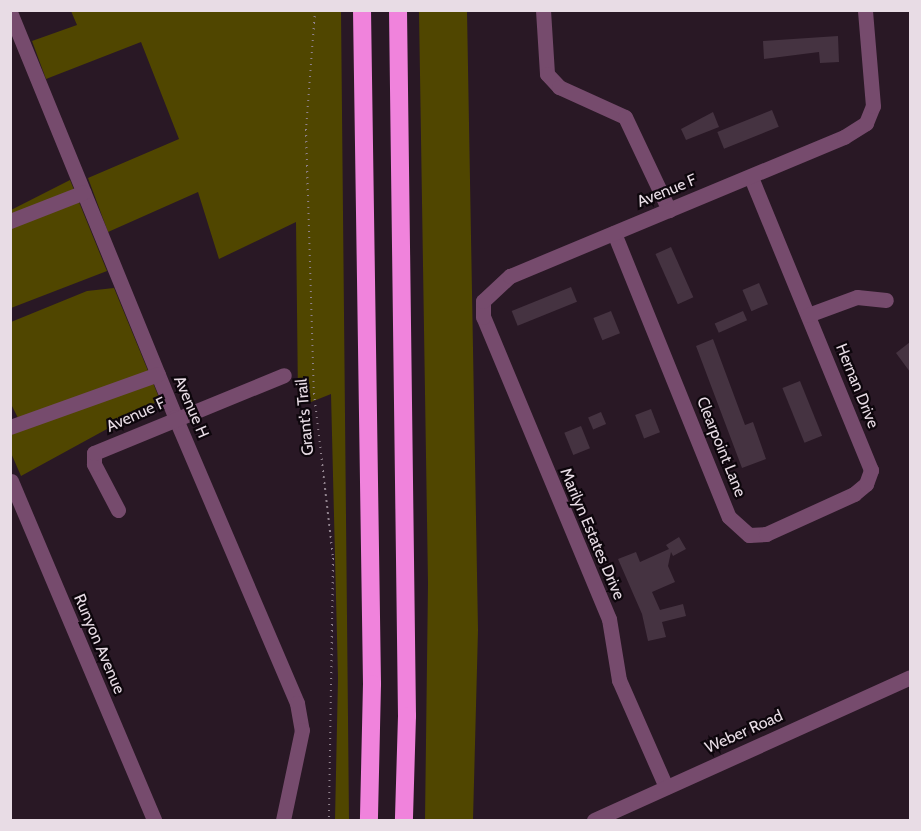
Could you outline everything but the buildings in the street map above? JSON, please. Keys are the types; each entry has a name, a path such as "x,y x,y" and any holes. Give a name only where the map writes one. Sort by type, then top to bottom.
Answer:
{"highway":[{"path":"362,10 372,684 369,820"},
{"path":"398,10 407,692 404,820"}],"street":[{"path":"543,10 543,68 559,87 625,117 669,210"},
{"name":"Avenue F","path":"484,297 510,276 843,138 866,123 873,106 865,10"},
{"name":"Avenue H","path":"12,19 175,417 297,703 302,730 283,820"},
{"name":"Hernan Drive","path":"751,177 871,470"},
{"path":"10,221 84,192"},
{"name":"Clearpoint Lane","path":"614,233 729,517 740,530 749,535 766,534 854,495 867,484 871,470"},
{"name":"Marilyn Estates Drive","path":"484,297 483,317 609,619 619,680 666,787"},
{"path":"808,315 857,297 886,300"},
{"path":"10,427 158,374"},
{"name":"Avenue F","path":"118,510 94,464 94,453 175,417 284,375"},
{"name":"Runyon Avenue","path":"11,481 154,820"},
{"name":"Weber Road","path":"594,820 910,677"}],"path":[{"name":"Grant's Trail","path":"315,10 306,129 314,393 333,558 329,820"}],"shaded area":[{"path":"71,11 341,11 349,820 335,820 338,678 331,394 306,404 298,399 296,222 219,259 198,192 108,232 88,178 179,139 141,42 46,79 32,41 77,25"},
{"path":"419,11 467,11 478,630 473,820 425,820 428,583"},
{"path":"70,180 107,271 11,308 11,210"},
{"path":"114,288 160,400 21,476 11,453 10,431 20,422 11,404 11,322 87,291"}]}
